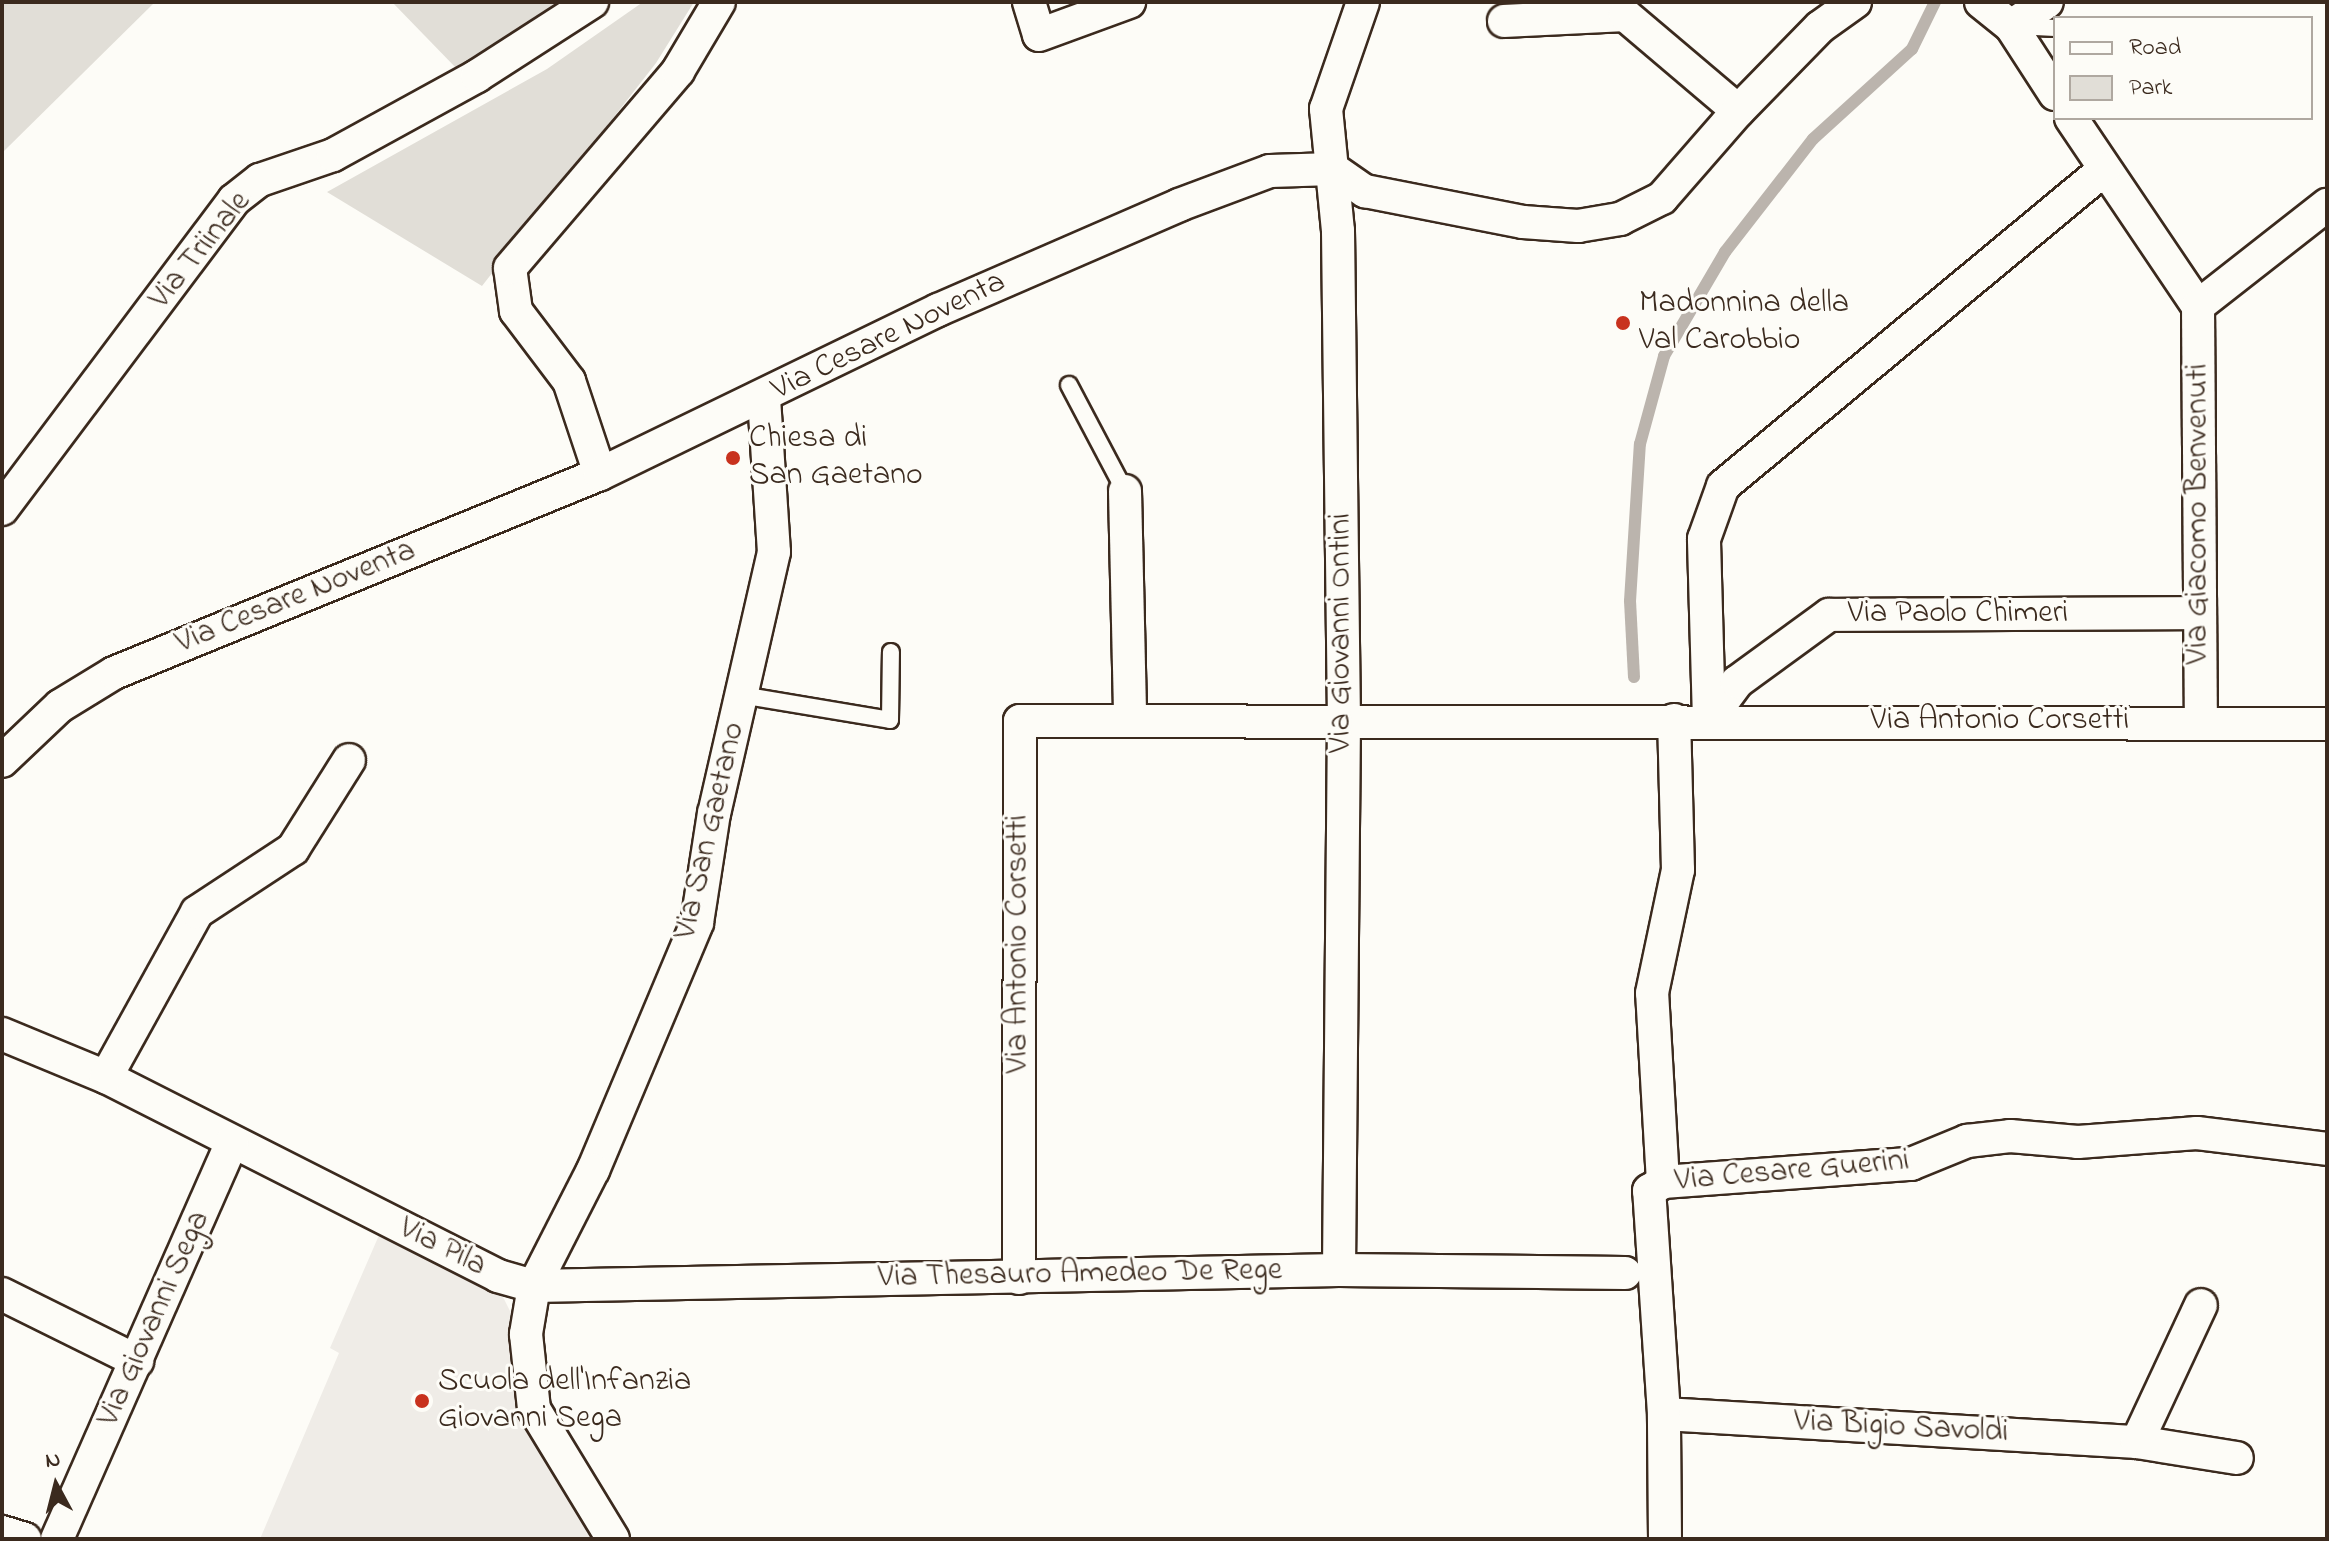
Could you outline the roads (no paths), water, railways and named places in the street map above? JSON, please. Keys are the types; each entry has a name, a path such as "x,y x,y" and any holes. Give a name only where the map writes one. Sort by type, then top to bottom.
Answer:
{"street":[{"name":"Via Triinale","path":"2,509 234,200 260,180 333,155 592,2"},
{"path":"600,474 569,381 516,311 510,268 678,71 719,2"},
{"path":"1029,2 1039,35 1129,2"},
{"name":"Via Giovanni Ontini","path":"1339,1270 1344,722 1338,231 1326,109 1363,2"},
{"path":"1333,169 1365,191 1523,222 1578,226 1620,219 1662,198 1819,14 1855,2"},
{"path":"1981,2 2037,13 2053,85"},
{"path":"1504,21 1625,15 1738,111"},
{"path":"2072,120 2198,306 2327,205"},
{"name":"Via Cesare Noventa","path":"2,761 60,706 114,673 600,474 764,398 938,310 1179,205 1270,171 1333,169"},
{"path":"1709,720 1704,539 1723,486 2104,170"},
{"name":"Via Giacomo Benvenuti","path":"2198,306 2201,722"},
{"name":"Via San Gaetano","path":"534,1286 593,1170 697,923 741,695 774,552 764,398"},
{"path":"1125,491 1130,719"},
{"name":"Via Paolo Chimeri","path":"1709,720 1737,682 1829,615 2199,613"},
{"path":"1663,1182 1652,993 1678,870 1674,720"},
{"name":"Via Antonio Corsetti","path":"1019,1278 1020,721 1709,720 2327,724"},
{"path":"106,1077 197,912 293,849 349,760"},
{"name":"Via Pila","path":"2,1034 106,1077 498,1276 534,1286"},
{"name":"Via Cesare Guerini","path":"1665,1539 1664,1414 1649,1191 1663,1182 1911,1164 1967,1141 2010,1136 2078,1142 2197,1133 2327,1149"},
{"name":"Via Giovanni Sega","path":"57,1539 232,1142"},
{"name":"Via Thesauro Amedeo De Rege","path":"534,1286 733,1278 1019,1278 1339,1270 1625,1273"},
{"path":"534,1286 526,1334 534,1409 613,1539"},
{"path":"2,1294 137,1361"},
{"path":"2137,1442 2201,1305"},
{"name":"Via Bigio Savoldi","path":"1664,1414 2137,1442 2237,1458"},
{"path":"2,1532 25,1539"}],"lane":[{"path":"1069,385 1125,491"},
{"path":"741,695 890,720 891,652"}],"waterway":[{"path":"1634,677 1630,601 1640,444 1664,356 1725,252 1813,139 1912,49 1935,2"}],"place":[{"name":"Madonnina della Val Carobbio","path":"1623,323"},
{"name":"Chiesa di San Gaetano","path":"733,458"},
{"name":"Scuola dell'Infanzia Giovanni Sega","path":"422,1401"}]}
